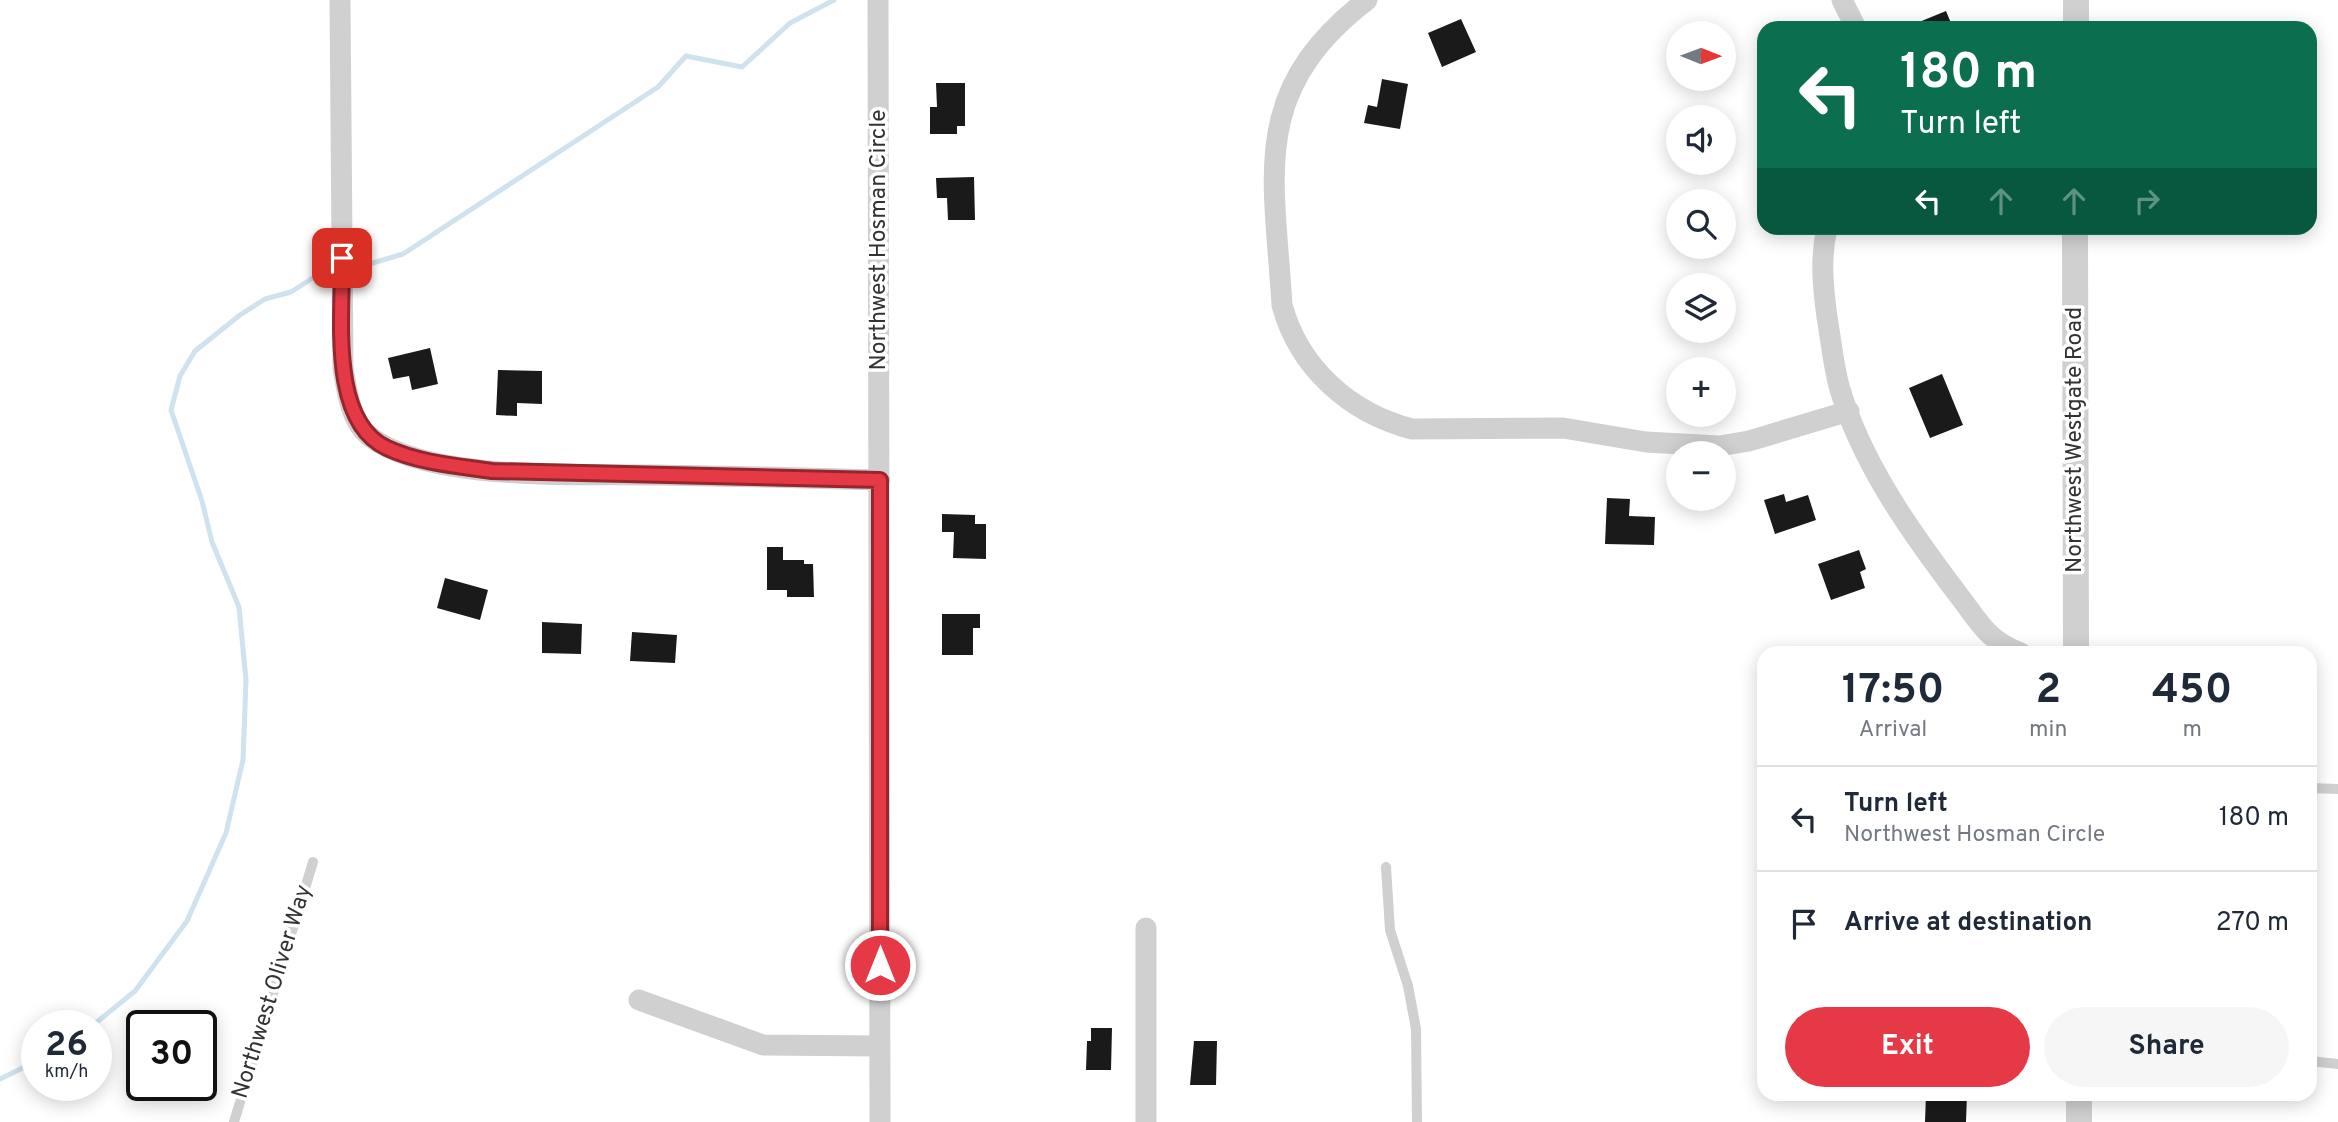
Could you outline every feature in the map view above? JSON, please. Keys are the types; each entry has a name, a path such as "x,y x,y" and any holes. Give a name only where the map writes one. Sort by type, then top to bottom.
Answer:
{"street":[{"path":"340,0 343,368 349,404 366,434 386,448 410,456 492,471 880,480"},
{"name":"Northwest Hosman Circle","path":"878,0 880,1122"},
{"path":"1367,0 1332,28 1302,66 1284,101 1276,141 1282,305 1288,328 1304,356 1328,384 1367,412 1389,423 1412,429 1563,428 1695,447 1749,441 1849,411"},
{"path":"1842,0 1852,21"},
{"path":"2076,0 2076,21"},
{"path":"1826,235 1822,261 1833,360 1860,439 1935,568 1973,617 2002,646"},
{"name":"Northwest Westgate Road","path":"2074,235 2076,646"},
{"path":"1146,928 1146,1122"},
{"path":"639,1000 764,1045 880,1046"},
{"path":"2079,1101 2079,1122"}],"lane":[{"path":"2317,788 2338,789"},
{"name":"Northwest Oliver Way","path":"234,1122 313,862"},
{"path":"1386,867 1390,930 1408,986 1416,1030 1417,1122"},
{"path":"2317,1062 2338,1064"}],"building":[{"path":"1946,11 1950,21 1922,21"},
{"path":"1461,19 1476,52 1442,67 1428,33"},
{"path":"1382,79 1408,84 1400,129 1364,123 1368,105 1377,107"},
{"path":"936,83 965,83 965,126 957,126 957,134 930,134 930,107 937,107"},
{"path":"974,177 975,220 948,220 947,198 937,198 936,178"},
{"path":"430,348 438,384 412,390 409,376 393,379 388,358"},
{"path":"498,370 542,371 542,404 517,403 517,416 496,415"},
{"path":"1942,374 1963,425 1930,438 1909,388"},
{"path":"1784,494 1786,502 1808,495 1816,520 1775,534 1764,500"},
{"path":"1607,498 1630,499 1629,516 1655,517 1654,545 1605,544"},
{"path":"942,514 975,515 975,524 986,524 986,559 953,558 954,532 942,532"},
{"path":"767,547 783,547 783,560 804,560 804,564 813,564 814,597 787,597 787,590 767,590"},
{"path":"1859,550 1866,569 1860,572 1865,588 1831,600 1818,564"},
{"path":"445,578 488,590 480,620 437,608"},
{"path":"942,614 980,614 980,628 973,628 973,655 942,655"},
{"path":"542,622 582,624 581,654 542,653"},
{"path":"632,632 677,635 675,663 630,661"},
{"path":"1091,1028 1112,1028 1111,1070 1086,1070 1087,1041 1091,1041"},
{"path":"1194,1041 1217,1041 1216,1085 1190,1085"},
{"path":"1926,1101 1967,1101 1966,1122 1925,1122"}],"waterway":[{"path":"359,267 403,254 658,87 686,56 742,67 790,23 834,0"},
{"path":"112,1010 135,991 187,921 226,833 243,760 246,680 239,607 212,542 202,501 171,410 180,376 195,351 240,315 265,299 291,292 319,274"},
{"path":"0,1079 21,1069"}],"route":[{"path":"342,258 343,368 349,404 366,434 386,448 440,463 492,471 880,480 880,965"}]}
